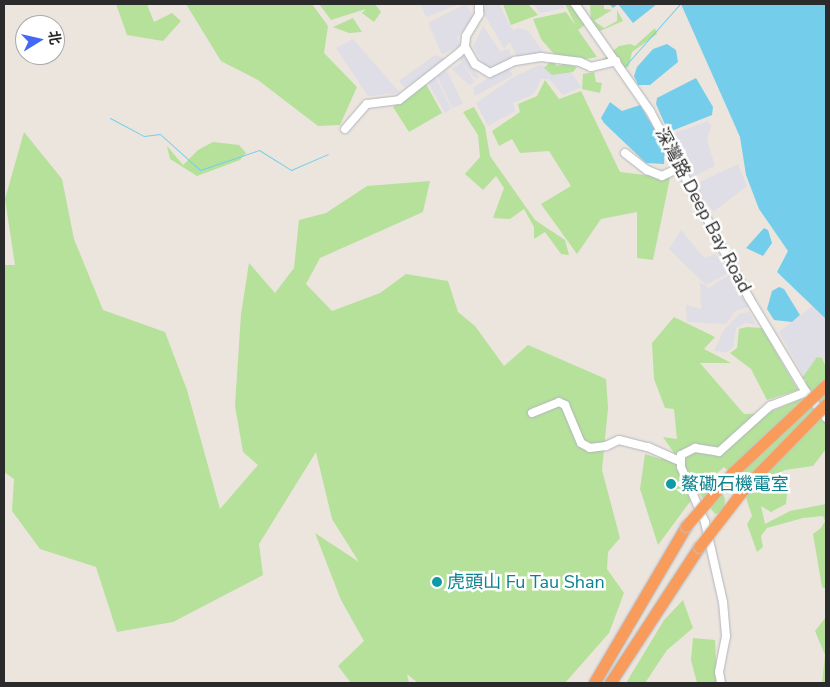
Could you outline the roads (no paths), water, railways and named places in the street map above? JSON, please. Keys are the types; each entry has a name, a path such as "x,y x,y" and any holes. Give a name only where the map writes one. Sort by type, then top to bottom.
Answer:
{"highway":[{"path":"594,683 611,658 686,526 732,473 826,385"},
{"path":"610,683 699,547 747,485 826,404"}],"street":[{"path":"479,4 480,14 466,36 465,47 475,64 490,73 515,61 541,57 580,62 591,66 616,61"},
{"name":"深灣路 Deep Bay Road","path":"575,4 650,110 749,298 806,392 826,418"},
{"path":"345,129 367,104 399,100 465,47"},
{"path":"625,153 647,170 662,176 680,167"},
{"path":"721,683 719,672 726,636 723,602 705,522 680,461 685,450 695,448 712,452 725,448 770,406 806,392"},
{"path":"532,413 559,402 565,405 581,443 590,448 624,441 680,461"}],"water":[{"path":"609,4 618,4 613,8"},
{"path":"618,4 657,4 633,23"},
{"path":"681,4 826,4 826,319 777,272 788,251 759,209 746,175 740,137"},
{"path":"667,44 676,50 678,62 650,85 638,85 634,76 637,67 653,49"},
{"path":"696,78 713,107 712,115 674,130 667,129 656,104 657,98"},
{"path":"610,102 622,111 640,105 665,147 664,164 646,163 604,123 601,118"},
{"path":"764,228 768,230 772,243 763,256 746,248"},
{"path":"779,287 784,289 800,315 792,322 774,320 767,309 772,291"}],"waterway":[{"path":"624,67 680,4"},
{"path":"110,118 144,136 160,134 200,170 259,150 291,170 328,154"}],"place":[{"name":"鰲磡石機電室","path":"671,484"},
{"name":"虎頭山 Fu Tau Shan","path":"437,582"}]}
